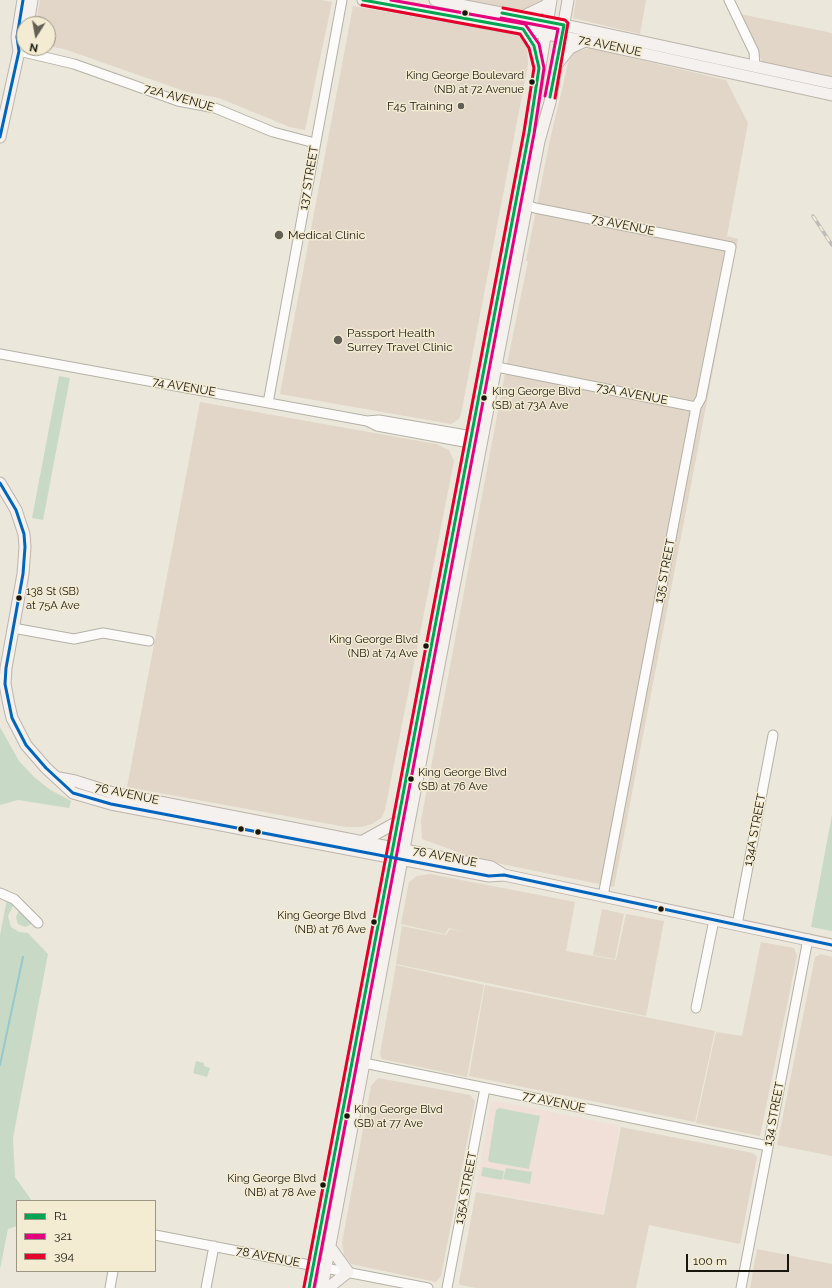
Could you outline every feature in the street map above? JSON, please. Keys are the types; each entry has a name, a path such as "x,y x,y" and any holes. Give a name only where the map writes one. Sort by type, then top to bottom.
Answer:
{"main road":[{"path":"20,16 23,0"},
{"path":"29,16 32,0"},
{"name":"72 AVENUE","path":"363,0 546,33 563,31 755,67 832,84"},
{"name":"72 AVENUE","path":"435,0 548,22 585,41 832,95"},
{"path":"522,17 547,5 550,0"},
{"path":"322,1288 364,1063 398,853 398,820 500,285 548,22 550,0"},
{"path":"310,1288 357,1040 398,853 483,442 527,205 556,68 568,0"},
{"path":"523,29 534,46 539,68"},
{"path":"556,68 562,57 570,48 585,41"},
{"path":"0,137 19,56"},
{"path":"497,367 494,366 493,361 503,305 500,285"},
{"path":"0,483 16,510 24,534 25,547 23,574 5,676 12,718 26,744 46,768 58,778"},
{"name":"76 AVENUE","path":"58,778 75,781 97,790 363,841 398,853"},
{"name":"76 AVENUE","path":"58,778 69,790 94,800 398,853 491,867 504,876 832,945"},
{"path":"94,800 104,797 159,807 174,805"},
{"path":"363,841 398,820"},
{"path":"328,1288 348,1272 330,1247"}],"street":[{"name":"137 STREET","path":"268,403 342,0"},
{"path":"729,0 754,52 755,67"},
{"name":"72A AVENUE","path":"49,56 178,100 215,108 273,132 315,143"},
{"name":"73 AVENUE","path":"515,200 527,205 731,247"},
{"name":"135 STREET","path":"603,896 696,408 702,398 731,247"},
{"name":"74 AVENUE","path":"0,354 368,421 377,426 483,442"},
{"name":"73A AVENUE","path":"497,367 696,408"},
{"path":"13,628 74,639 103,633 150,641"},
{"name":"134A STREET","path":"737,924 773,735"},
{"path":"0,893 14,899 38,923"},
{"path":"696,1008 714,920"},
{"name":"134 STREET","path":"741,1288 808,939"},
{"path":"357,1040 364,1063"},
{"name":"77 AVENUE","path":"364,1063 768,1146"},
{"name":"135A STREET","path":"447,1288 485,1088"},
{"name":"78 AVENUE","path":"156,1235 428,1288"},
{"path":"206,1288 214,1246"},
{"path":"110,1288 113,1272"}],"shaded area":[{"path":"40,0 322,0 332,2 305,130 290,127 219,98 187,92 56,48 56,16 37,16"},
{"path":"456,0 542,0 521,11"},
{"path":"576,0 646,0 640,34 573,18"},
{"path":"353,6 518,35 527,46 528,64 461,414 459,419 451,424 280,394"},
{"path":"740,14 832,33 832,81 764,66"},
{"path":"589,48 726,80 748,123 727,236 738,239 614,887 477,859 422,839 421,821 549,144 569,60 574,53"},
{"path":"200,402 436,444 449,450 454,461 385,810 381,818 372,824 361,827 346,827 127,787"},
{"path":"430,874 575,902 566,951 616,960 626,914 664,921 646,1016 396,964 402,926 446,935 450,929 466,932 449,928 445,934 401,924 409,882 417,876"},
{"path":"602,909 624,914 615,959 593,955"},
{"path":"761,942 794,948 797,956 760,1136 696,1123 716,1032 742,1036"},
{"path":"821,954 832,957 832,1156 777,1145 815,957"},
{"path":"396,965 484,985 467,1077 382,1059 380,1054"},
{"path":"485,985 715,1031 695,1122 469,1076"},
{"path":"378,1078 470,1095 475,1101 441,1276 436,1282 351,1264 344,1255 342,1243 371,1086"},
{"path":"497,1101 620,1126 603,1214 476,1190 491,1103"},
{"path":"621,1127 753,1153 757,1157 740,1244 649,1225 636,1288 477,1288 460,1285 459,1282 476,1192 604,1215"},
{"path":"757,1249 832,1264 832,1288 750,1288"}],"green space":[{"path":"59,376 70,378 43,520 32,518"},
{"path":"0,727 19,761 34,777 49,789 71,801 69,808 18,800 0,805"},
{"path":"832,815 832,931 811,927"},
{"path":"7,899 13,906 8,916 11,927 19,932 28,933 48,954 13,1138 15,1177 31,1200 16,1200 16,1226 8,1229 0,1269 0,935"},
{"path":"19,910 32,924 25,927 18,924 16,917"},
{"path":"196,1061 204,1063 204,1066 210,1068 207,1077 193,1073"},
{"path":"499,1108 540,1116 529,1169 490,1162 488,1160 496,1110"},
{"path":"483,1167 504,1171 502,1180 481,1176"},
{"path":"506,1168 532,1172 530,1184 503,1179"}],"waterway":[{"path":"0,1065 23,957"}],"railway":[{"path":"813,216 832,245"}],"transit line":[{"path":"0,137 19,51 17,37 23,0"},
{"name":"R1","path":"309,1288 529,133 539,68 534,46 523,29 363,0"},
{"name":"321","path":"314,1288 534,134 544,68 539,44 525,24 391,0"},
{"name":"394","path":"304,1287 524,132 534,68 529,48 520,34 362,5"},
{"name":"394","path":"503,8 565,20 568,23 555,98"},
{"name":"R1","path":"502,13 564,25 550,97"},
{"name":"321","path":"501,18 558,29 545,96"},
{"path":"0,483 16,510 24,534 25,547 23,574 6,668 5,684 12,718 26,745 46,768 73,793 111,804 489,876 504,875 832,945"}],"place":[{"name":"King George Boulevard (NB) at 72 Avenue","path":"532,82"},
{"name":"F45 Training","path":"461,106"},
{"name":"Medical Clinic","path":"279,235"},
{"name":"Passport Health Surrey Travel Clinic","path":"338,340"},
{"name":"King George Blvd (SB) at 73A Ave","path":"484,398"},
{"name":"138 St (SB) at 75A Ave","path":"19,598"},
{"name":"King George Blvd (NB) at 74 Ave","path":"426,646"},
{"name":"King George Blvd (SB) at 76 Ave","path":"411,779"},
{"name":"King George Blvd (NB) at 76 Ave","path":"374,922"},
{"name":"King George Blvd (SB) at 77 Ave","path":"347,1116"},
{"name":"King George Blvd (NB) at 78 Ave","path":"323,1185"}]}
